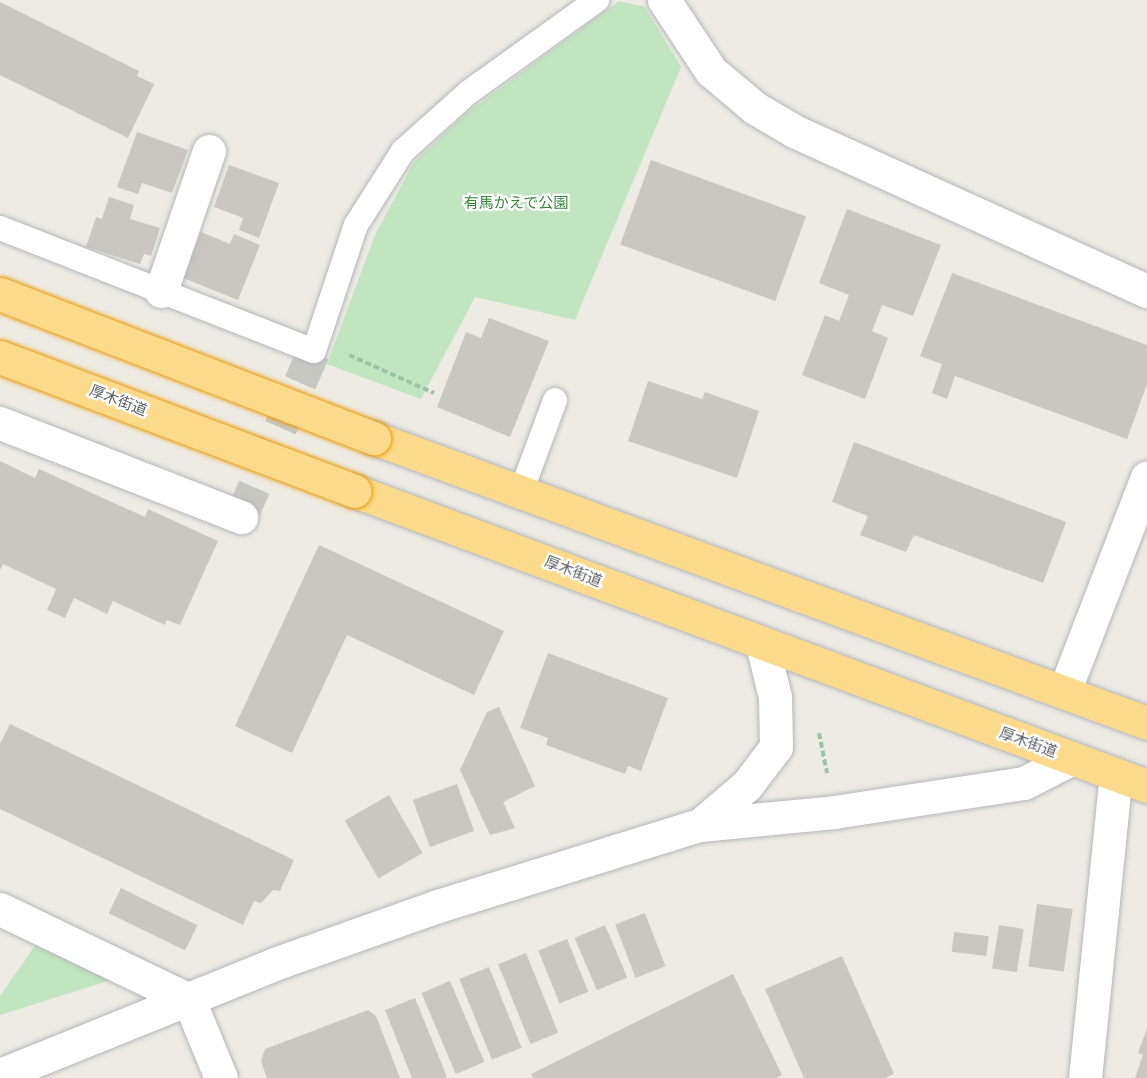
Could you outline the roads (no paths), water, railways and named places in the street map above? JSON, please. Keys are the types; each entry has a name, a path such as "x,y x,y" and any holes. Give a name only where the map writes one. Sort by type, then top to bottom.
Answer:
{"highway":[{"path":"0,294 374,438 1147,723"},
{"name":"厚木街道","path":"0,357 762,644 1147,786"}],"street":[{"path":"664,0 711,71 755,108 804,136 1147,291"},
{"path":"161,291 209,151"},
{"path":"0,423 241,517"},
{"path":"1065,692 1147,477"},
{"path":"700,825 747,785 776,747 775,697 762,644"},
{"path":"0,1075 277,963 438,906 700,825 834,812 1024,783 1071,759"},
{"path":"1085,1078 1116,775"},
{"path":"0,909 189,1000 221,1078"}],"lane":[{"path":"0,228 314,351 356,225 403,151 469,92 597,0"},
{"path":"521,492 555,400"}],"tunnel":[{"path":"241,517 314,351"}],"park label":[{"name":"有馬かえで公園","path":"516,204"}]}
